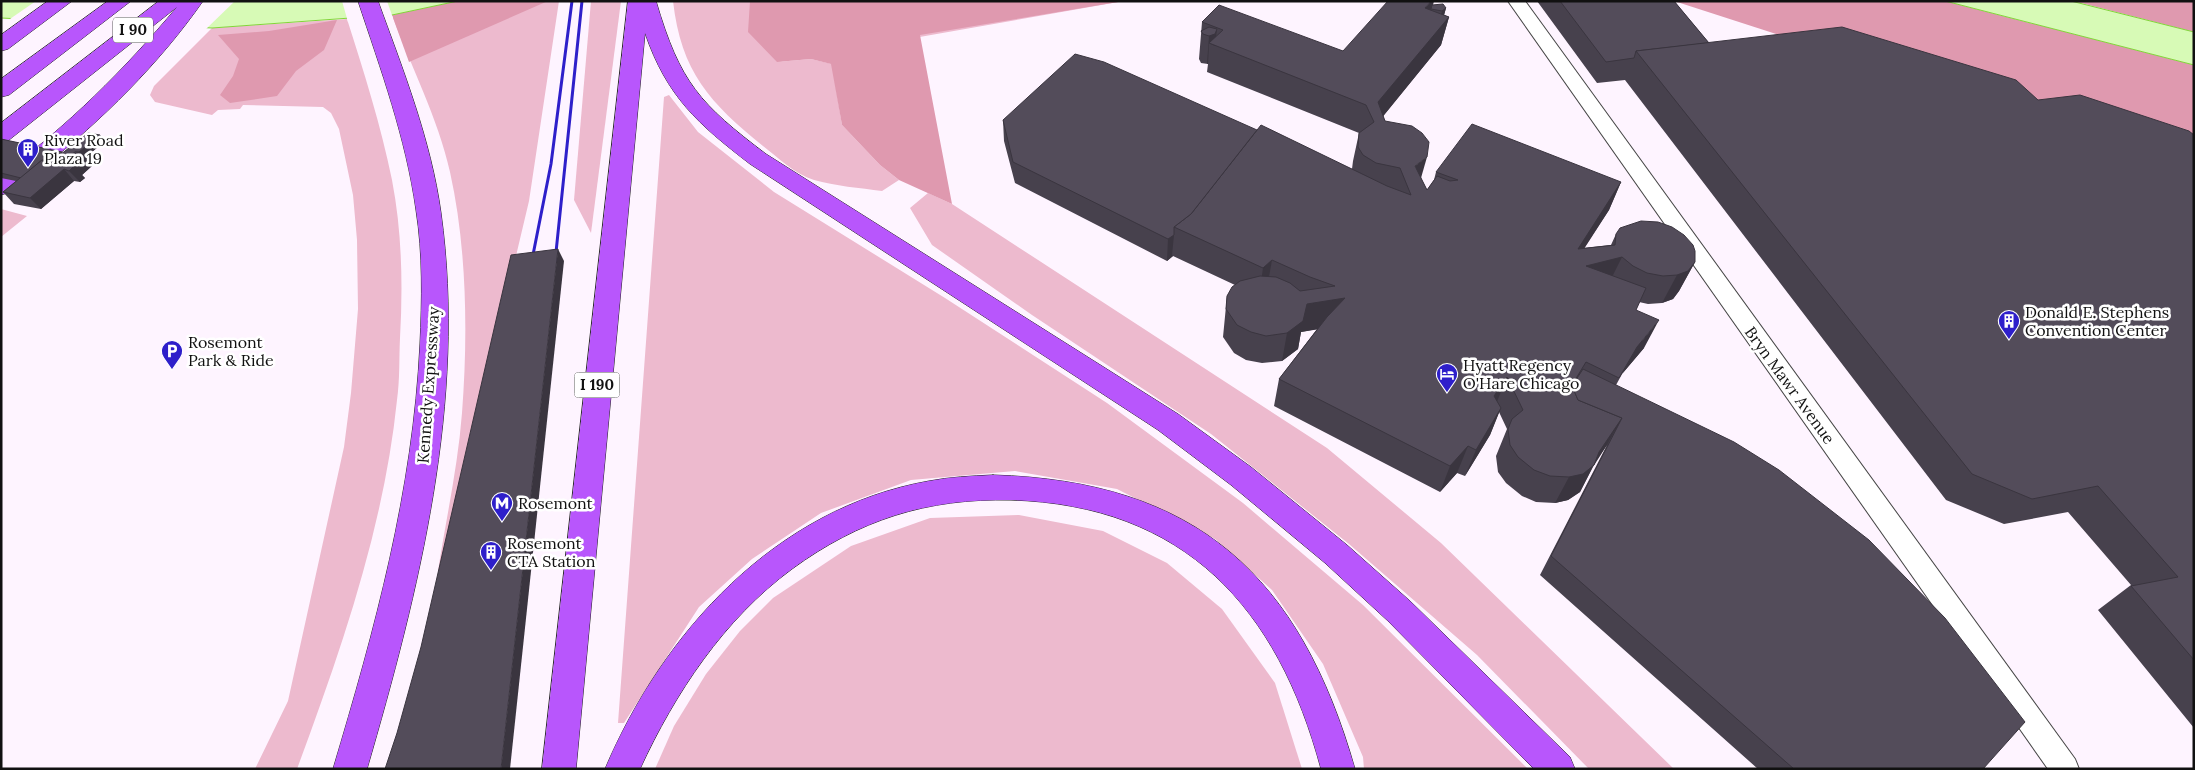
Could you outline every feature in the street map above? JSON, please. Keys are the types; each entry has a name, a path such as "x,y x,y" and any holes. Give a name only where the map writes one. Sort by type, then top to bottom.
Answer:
{"highway":[{"path":"1,45 62,1"},
{"name":"I 90","path":"1,90 121,1"},
{"name":"I 90","path":"1,135 95,59 172,1"},
{"name":"I 90","path":"1,187 64,139 142,63 193,1"},
{"name":"Kennedy Expressway","path":"350,769 392,624 420,487 432,367 435,279 429,214 418,153 368,1"},
{"name":"I 190","path":"559,769 638,1"},
{"path":"646,1 663,54 676,78 693,104 718,128 758,159 1168,422 1241,476 1336,554 1399,610 1558,769"},
{"name":"I 90","path":"1,125 50,95"},
{"path":"622,769 637,736 676,671 708,630 765,572 794,550 875,508 902,499 994,487 1074,494 1120,505 1151,517 1209,553 1242,583 1272,620 1302,667 1326,723 1338,769"}],"street":[{"name":"Bryn Mawr Avenue","path":"1516,1 2064,769"}],"shaded area":[{"path":"1,1 458,1 392,15 212,28 1,18"},
{"path":"458,1 559,1 529,201 440,577 438,571 455,473 462,413 465,354 463,261 456,201 445,152 439,132 392,15"},
{"path":"458,1 548,1 409,62 392,15"},
{"path":"591,1 621,1 591,233 574,200"},
{"path":"673,1 1124,1 777,62 811,59 832,64 842,125 880,165 899,180 882,191 830,184 800,174 744,130 713,100 691,67 677,26"},
{"path":"750,1 1124,1 920,35 952,204 899,180 880,165 842,125 831,64 811,59 777,62 748,32"},
{"path":"1674,1 1945,1 2194,65 2194,159 2173,162"},
{"path":"1945,1 2071,1 2194,32 2194,65"},
{"path":"2071,1 2194,1 2194,32 2085,4"},
{"path":"347,19 388,160 395,200 400,239 401,278 397,400 382,494 359,588 297,769 255,769 288,701 344,447 351,393 358,309 357,240 353,195 339,129 331,113 323,107 243,105 240,109 218,110 212,115 155,102 150,95 154,86 212,28"},
{"path":"337,20 324,50 296,71 277,96 230,103 220,95 233,76 239,59 218,35 269,31"},
{"path":"669,95 698,132 774,192 945,298 1107,403 1243,503 1363,605 1528,769 1364,769 1363,757 1323,664 1272,590 1215,539 1117,489 1015,471 911,480 821,513 752,559 699,607 624,723 618,723 664,97"},
{"path":"928,193 952,204 1327,448 1441,543 1674,769 1589,769 1477,655 1349,544 1211,434 1032,315 932,245 910,208"},
{"path":"1,209 27,216 1,237"},
{"path":"1019,515 1103,531 1167,563 1222,609 1275,683 1302,769 655,769 674,726 706,674 740,631 773,598 851,546 930,518"}],"pier":[{"path":"36,1 235,1 205,30 7,21"},
{"path":"342,1 387,1 393,18 348,22"}],"building":[{"path":"1388,1 1431,1 1425,8 1449,17 1378,102 1385,121 1412,126 1422,133 1429,142 1427,157 1415,166 1427,190 1437,176 1450,181 1458,180 1436,172 1472,124 1621,182 1578,249 1615,245 1616,234 1620,228 1641,221 1658,222 1672,227 1684,235 1693,245 1695,262 1688,271 1677,275 1663,276 1647,273 1633,266 1622,257 1586,266 1646,288 1636,310 1659,320 1637,347 1619,378 1586,362 1572,385 1578,400 1622,418 1599,452 1594,465 1583,474 1569,477 1550,476 1534,470 1518,457 1510,445 1508,429 1512,419 1523,410 1507,377 1494,396 1501,408 1476,450 1468,446 1450,466 1279,379 1327,317 1345,298 1307,304 1303,321 1287,333 1266,336 1251,332 1237,325 1226,309 1227,296 1232,287 1240,281 1260,276 1276,277 1290,283 1300,291 1335,286 1272,260 1263,268 1174,227 1191,214 1261,125 1387,186 1411,195 1400,168 1376,163 1363,155 1358,147 1359,133 1374,122 1366,105 1209,43 1223,30 1202,22 1219,5 1343,51"},
{"path":"1560,1 1674,1 1709,43 1636,51 1634,58 1606,62"},
{"path":"1443,4 1446,8 1442,11 1431,9 1432,5"},
{"path":"1209,27 1217,29 1215,34 1209,36 1203,34 1201,31"},
{"name":"Donald E. Stephens Convention Center","path":"1842,27 2016,80 2038,100 2080,95 2189,131 2194,135 2194,660 2131,586 2178,577 2098,486 2032,499 1972,474 1636,51"},
{"path":"1075,54 1104,62 1257,130 1191,214 1174,227 1174,235 1168,239 1013,162 1003,120"},
{"path":"88,133 100,135 79,152 75,152 70,156 64,155 54,163 51,162"},
{"name":"River Road Plaza 19","path":"1,139 62,152 49,162 42,160 21,178 1,173"},
{"path":"75,152 83,153 69,165 74,166 69,171 64,169 30,198 3,192 42,160 54,163 64,155 70,156"},
{"name":"Rosemont CTA Station","path":"558,249 501,769 385,769 421,647 511,255"},
{"path":"1583,369 1734,442 1779,470 1869,540 1945,618 2025,722 1983,769 1794,769 1551,556 1622,418 1578,400 1572,386"}],"railway":[{"path":"531,265 551,164 572,1"},
{"path":"555,262 582,1"}],"place":[{"name":"River Road Plaza 19","path":"28,168"},
{"name":"Donald E. Stephens Convention Center","path":"2009,340"},
{"name":"Rosemont Park & Ride","path":"172,370"},
{"name":"Hyatt Regency O'Hare Chicago","path":"1447,393"},
{"name":"Rosemont","path":"502,522"},
{"name":"Rosemont CTA Station","path":"491,571"}]}
